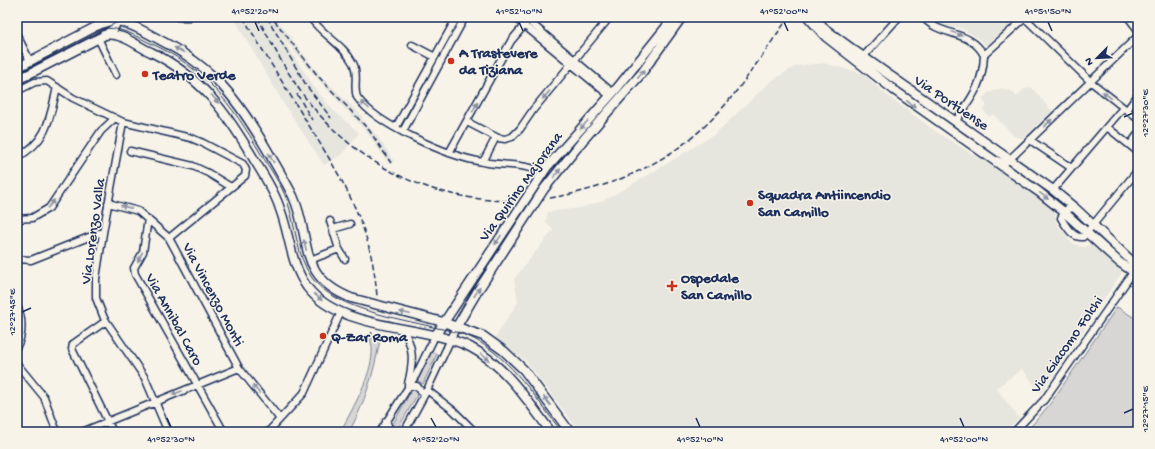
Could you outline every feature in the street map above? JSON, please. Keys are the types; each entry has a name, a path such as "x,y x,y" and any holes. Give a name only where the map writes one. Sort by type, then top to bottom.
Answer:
{"main road":[{"path":"99,25 106,17"},
{"path":"131,17 140,30"},
{"name":"Via Quirino Majorana","path":"435,336 543,174 568,142 611,94 669,20 674,17"},
{"name":"Via Quirino Majorana","path":"457,326 473,297 544,189 570,156 620,100 675,29 682,17"},
{"name":"Via Portuense","path":"808,17 826,37 894,90 1023,180 1090,230 1137,269"},
{"name":"Via Portuense","path":"816,17 828,31 863,57 1053,190 1075,208 1090,230"},
{"path":"17,80 101,37 114,28 120,18"},
{"path":"120,18 126,38"},
{"path":"17,68 99,25 120,18 189,56 222,84 243,111 279,171 296,206 310,260 322,279 342,294 367,303 443,322 483,336 514,360 532,380 570,432"},
{"path":"101,37 118,34 126,38 176,66 206,90 233,123 265,177 282,214 292,255 300,276 318,298 341,312 402,329 450,340 475,350 501,370 515,385 551,432"},
{"path":"611,94 620,100"},
{"path":"568,142 566,150 570,156"},
{"path":"265,177 274,177 279,171"},
{"path":"543,174 545,180 544,189"},
{"path":"276,199 281,194 290,192"}],"street":[{"path":"178,17 188,17"},
{"path":"310,17 351,59 356,74 356,91 358,98 372,111 403,131 425,143 449,153 483,162 529,168 543,174"},
{"path":"396,127 457,17"},
{"path":"403,131 465,17"},
{"path":"514,17 526,21 573,63 611,94"},
{"path":"467,122 496,137 505,139 515,135 610,17"},
{"name":"Via Quirino Majorana","path":"675,29 687,17"},
{"path":"863,57 899,17"},
{"path":"923,17 930,24 972,41 984,55"},
{"path":"955,122 976,92 983,70 984,55 1025,17 1090,82 1138,119"},
{"path":"1128,17 1138,30"},
{"path":"449,153 512,41 526,21"},
{"path":"17,35 30,61"},
{"path":"988,156 1004,163 1010,159 1138,36"},
{"path":"101,37 116,75"},
{"path":"412,45 436,55 444,56"},
{"path":"17,91 42,81 48,82 73,98 123,122 179,134 204,143 242,164 246,169 246,174 169,238"},
{"path":"17,157 35,144 47,127 53,112 57,87"},
{"path":"1053,190 1107,127 1138,95"},
{"path":"17,219 35,217 49,208 101,131 115,118"},
{"name":"Via Lorenzo Valla","path":"123,122 103,233 96,294 99,307 106,321 145,378 168,432"},
{"path":"1107,127 1138,152"},
{"path":"1130,145 1138,134"},
{"path":"483,162 496,137"},
{"path":"1030,140 1070,166"},
{"path":"130,151 193,166 231,187"},
{"path":"1090,230 1138,170"},
{"name":"Via Vincenzo Monti","path":"108,203 138,211 169,238 239,368 280,419"},
{"path":"1064,212 1067,209 1075,208"},
{"name":"Via Annibal Caro","path":"148,219 143,252 134,268 135,274 224,432"},
{"path":"330,221 339,250 344,259"},
{"path":"333,229 350,224"},
{"path":"17,259 31,260 99,233 103,233"},
{"path":"310,260 339,250"},
{"name":"Via Giacomo Folchi","path":"1014,432 1044,400 1137,269"},
{"path":"17,306 20,314 21,328 20,340 17,346"},
{"path":"268,432 304,392 341,312"},
{"path":"106,321 73,344 72,349 113,432"},
{"path":"404,432 425,393 457,326"},
{"path":"402,329 409,339 412,352 413,364 408,386"},
{"path":"380,432 416,375 435,336"},
{"path":"17,364 34,383 46,401 57,432"},
{"path":"82,432 239,368"},
{"path":"408,386 417,386 425,393 454,411 475,432"},
{"path":"386,421 391,432"}],"shaded area":[{"path":"233,17 275,17 320,75 363,117 362,119 378,137 394,161 389,164 367,132 322,84 279,33 314,87 333,110 359,133 341,155 324,165 284,104"},
{"path":"928,17 1015,17 1016,19 987,47 977,37 963,29 954,26 947,29 933,23"},
{"path":"823,63 864,74 884,93 935,131 1026,188 1055,212 1056,223 1071,242 1081,247 1086,247 1091,243 1122,272 1041,393 1022,369 996,388 1019,418 1004,432 580,432 526,361 495,338 518,302 514,279 553,230 546,221 548,212 580,208 603,201 715,134 770,82 796,66"},
{"path":"1031,87 1052,111 1023,138 1015,137 993,114 989,117 983,110 987,106 982,99 988,93 1002,88 1007,91 1009,89 1017,97 1024,89"},
{"path":"1117,307 1138,320 1138,432 1026,432 1050,404"},
{"path":"369,338 380,340 368,387 360,410 349,432 340,432 364,385 372,359 372,347"},
{"path":"430,351 437,354 423,384 417,380"},
{"path":"412,389 419,392 397,430 394,430 392,426"}],"tram line":[{"path":"17,75 127,17"},
{"path":"96,31 109,28 122,30 136,36 168,52 185,63 214,88 239,118 282,188 290,210 299,250 312,278 322,289 351,305 368,311 454,332 474,339 488,347 512,369 533,393 562,432"}],"railway":[{"path":"243,17 333,166 354,206 369,248 377,297"},
{"path":"257,17 287,70 307,100 328,124 350,144 399,176 426,187 455,195 515,201"},
{"path":"267,17 306,85 331,118"},
{"path":"550,198 575,193 623,178 668,155 688,140 707,124 725,105 789,17"},
{"path":"274,20 318,76 369,130 391,163"},
{"path":"297,94 312,120"},
{"path":"371,338 372,330"}],"place":[{"name":"A Trastevere da Tiziana","path":"451,61"},
{"name":"Teatro Verde","path":"145,74"},
{"name":"Squadra Antiincendio San Camillo","path":"750,203"},
{"name":"Ospedale San Camillo","path":"672,286"},
{"name":"Q-Zar Roma","path":"323,336"}]}
